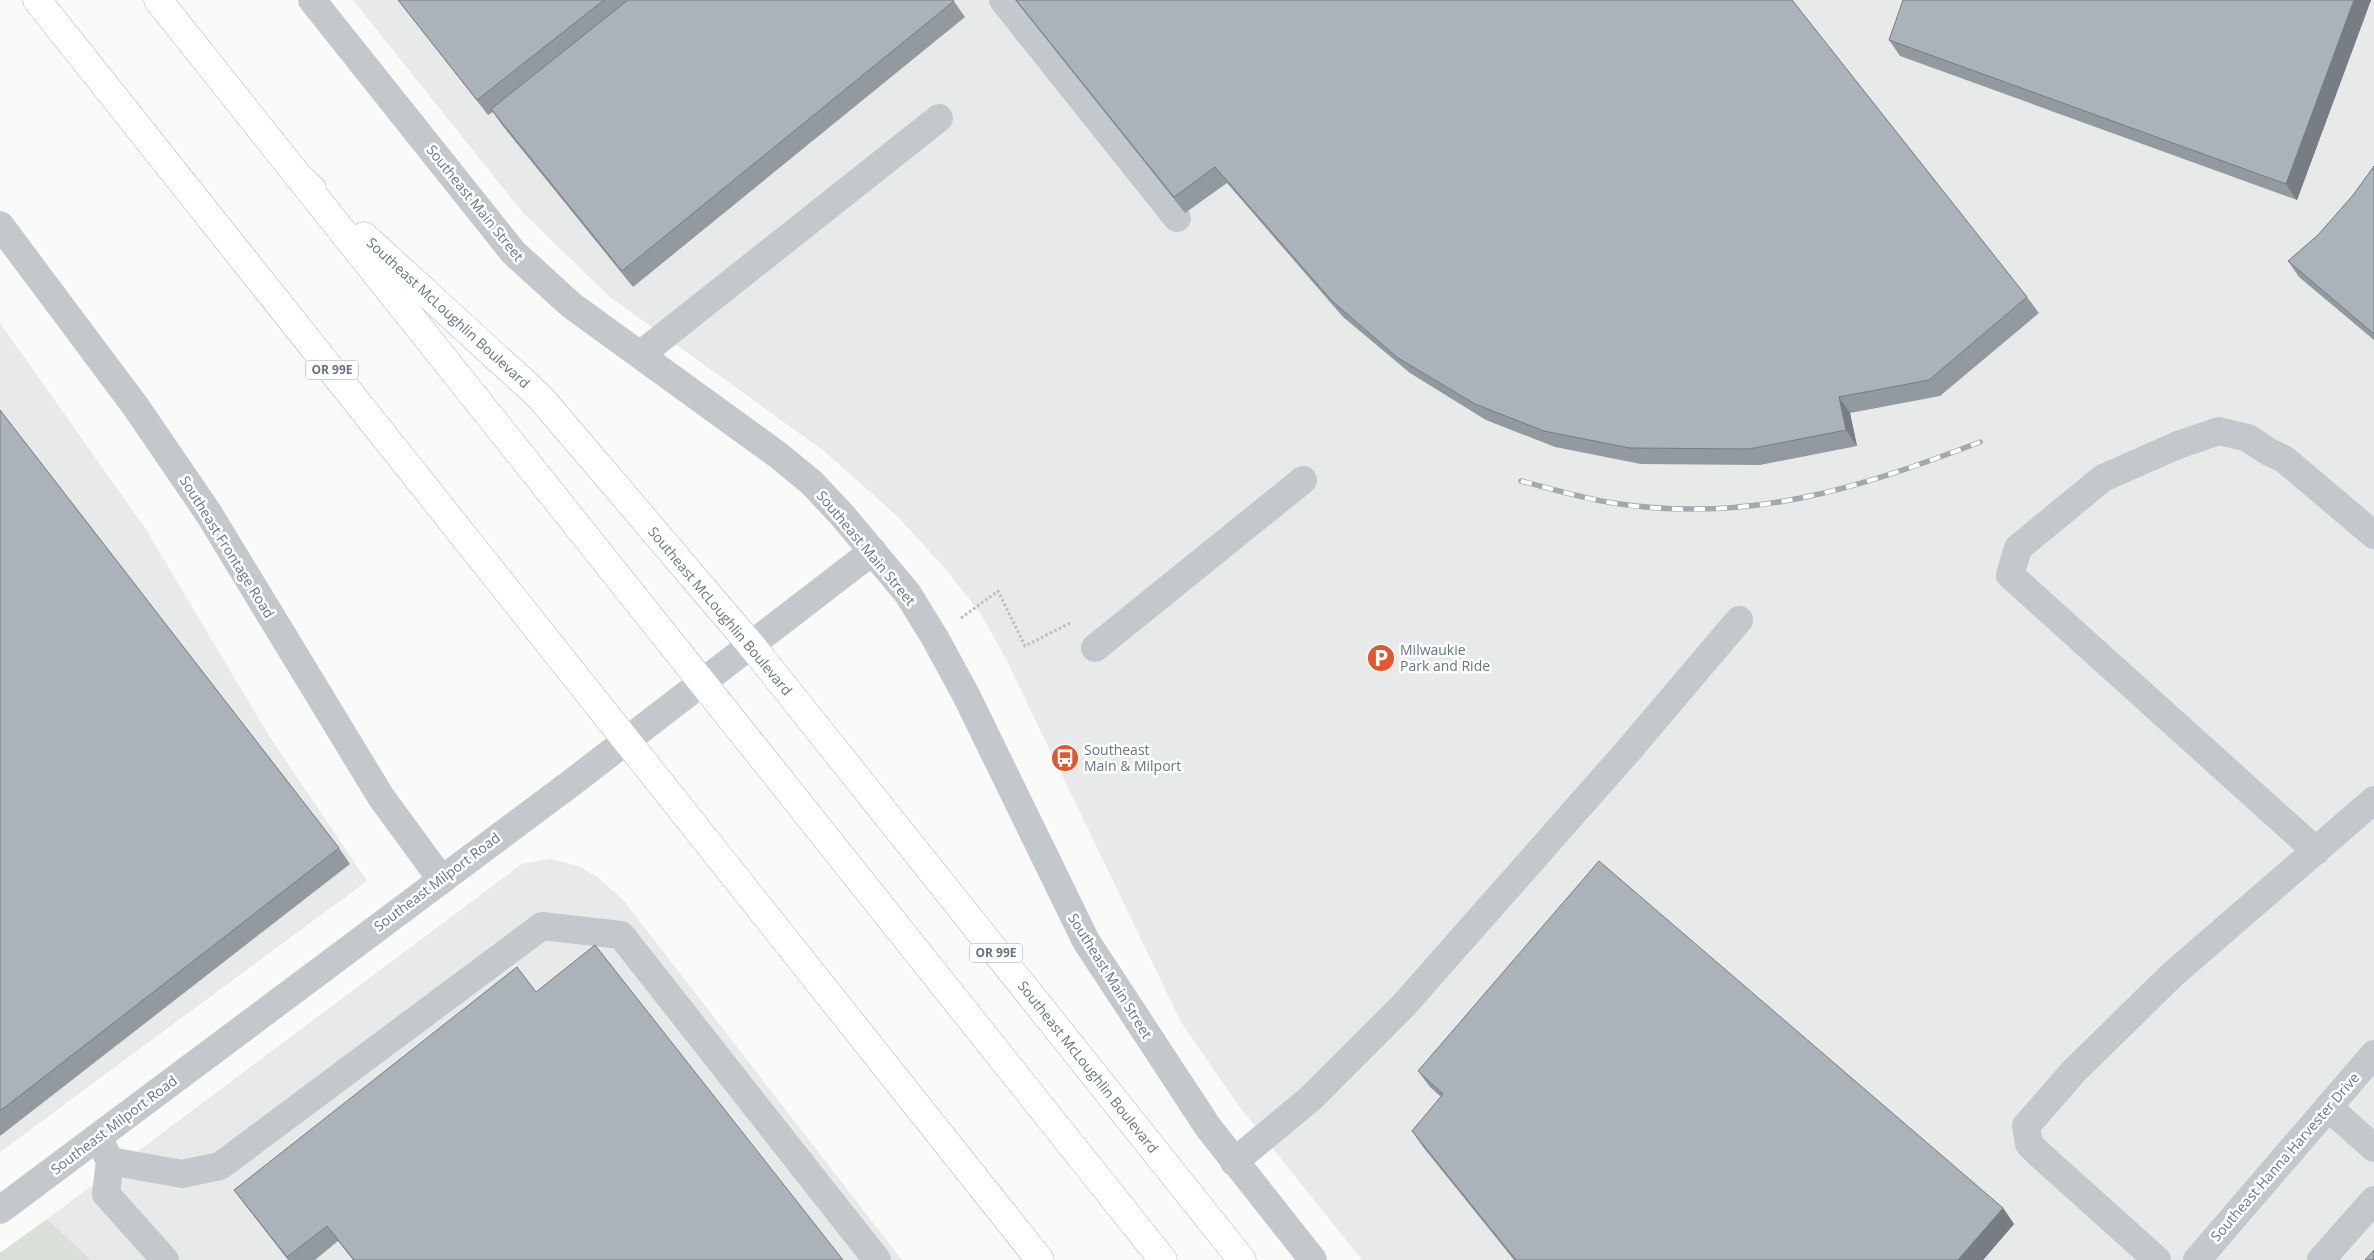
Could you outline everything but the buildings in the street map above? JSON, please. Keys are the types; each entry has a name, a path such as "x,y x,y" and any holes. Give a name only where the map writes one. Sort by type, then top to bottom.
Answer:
{"main road":[{"name":"OR 99E","path":"37,0 628,739 1040,1260"},
{"name":"Southeast McLoughlin Boulevard","path":"158,0 299,177 540,397 751,645 1242,1260"},
{"path":"299,177 1164,1260"}],"street":[{"name":"Southeast Main Street","path":"312,0 513,252 571,305 778,455 812,483 873,551 908,594 935,638 966,695 1086,941 1185,1094 1234,1162 1313,1260"},
{"path":"1003,0 1177,218"},
{"path":"640,356 939,118"},
{"name":"Southeast Frontage Road","path":"0,224 136,407 209,514 362,768 441,879"},
{"path":"2316,851 2010,575 2018,548 2103,478 2178,445 2219,431 2248,438 2284,459 2374,535"},
{"path":"1095,648 1303,480"},
{"name":"Southeast Milport Road","path":"0,1210 104,1149 441,879 704,682 873,551"},
{"path":"1234,1162 1311,1098 1403,1006 1628,751 1738,620"},
{"path":"2158,1260 2038,1154 2029,1144 2026,1126 2074,1071 2172,975 2374,800"},
{"path":"165,1260 106,1194 104,1149 182,1174 220,1166 542,926 621,935 877,1260"},
{"name":"Southeast Hanna Harvester Drive","path":"2197,1260 2374,1054"},
{"path":"2328,1107 2374,1148"},
{"path":"2321,1260 2374,1200"}],"path":[{"path":"935,638 998,591 1025,646 1080,618"}],"shaded area":[{"path":"353,0 2374,0 2374,1260 1362,1260 1238,1105 1181,1022 1006,659 981,614 943,566 897,516 824,451 610,297 523,213"},
{"path":"0,323 145,528 268,734 367,881 0,1152"},
{"path":"550,859 579,866 600,879 624,901 902,1260 91,1260 47,1219 522,864"},
{"path":"47,1219 91,1260 0,1260 0,1253"}],"railway":[{"path":"1521,481 1613,503 1662,508 1710,509 1756,505 1801,498 1890,474 1980,442"}],"place":[{"name":"Milwaukie Park and Ride","path":"1381,658"},
{"name":"Southeast Main & Milport","path":"1065,758"}]}
